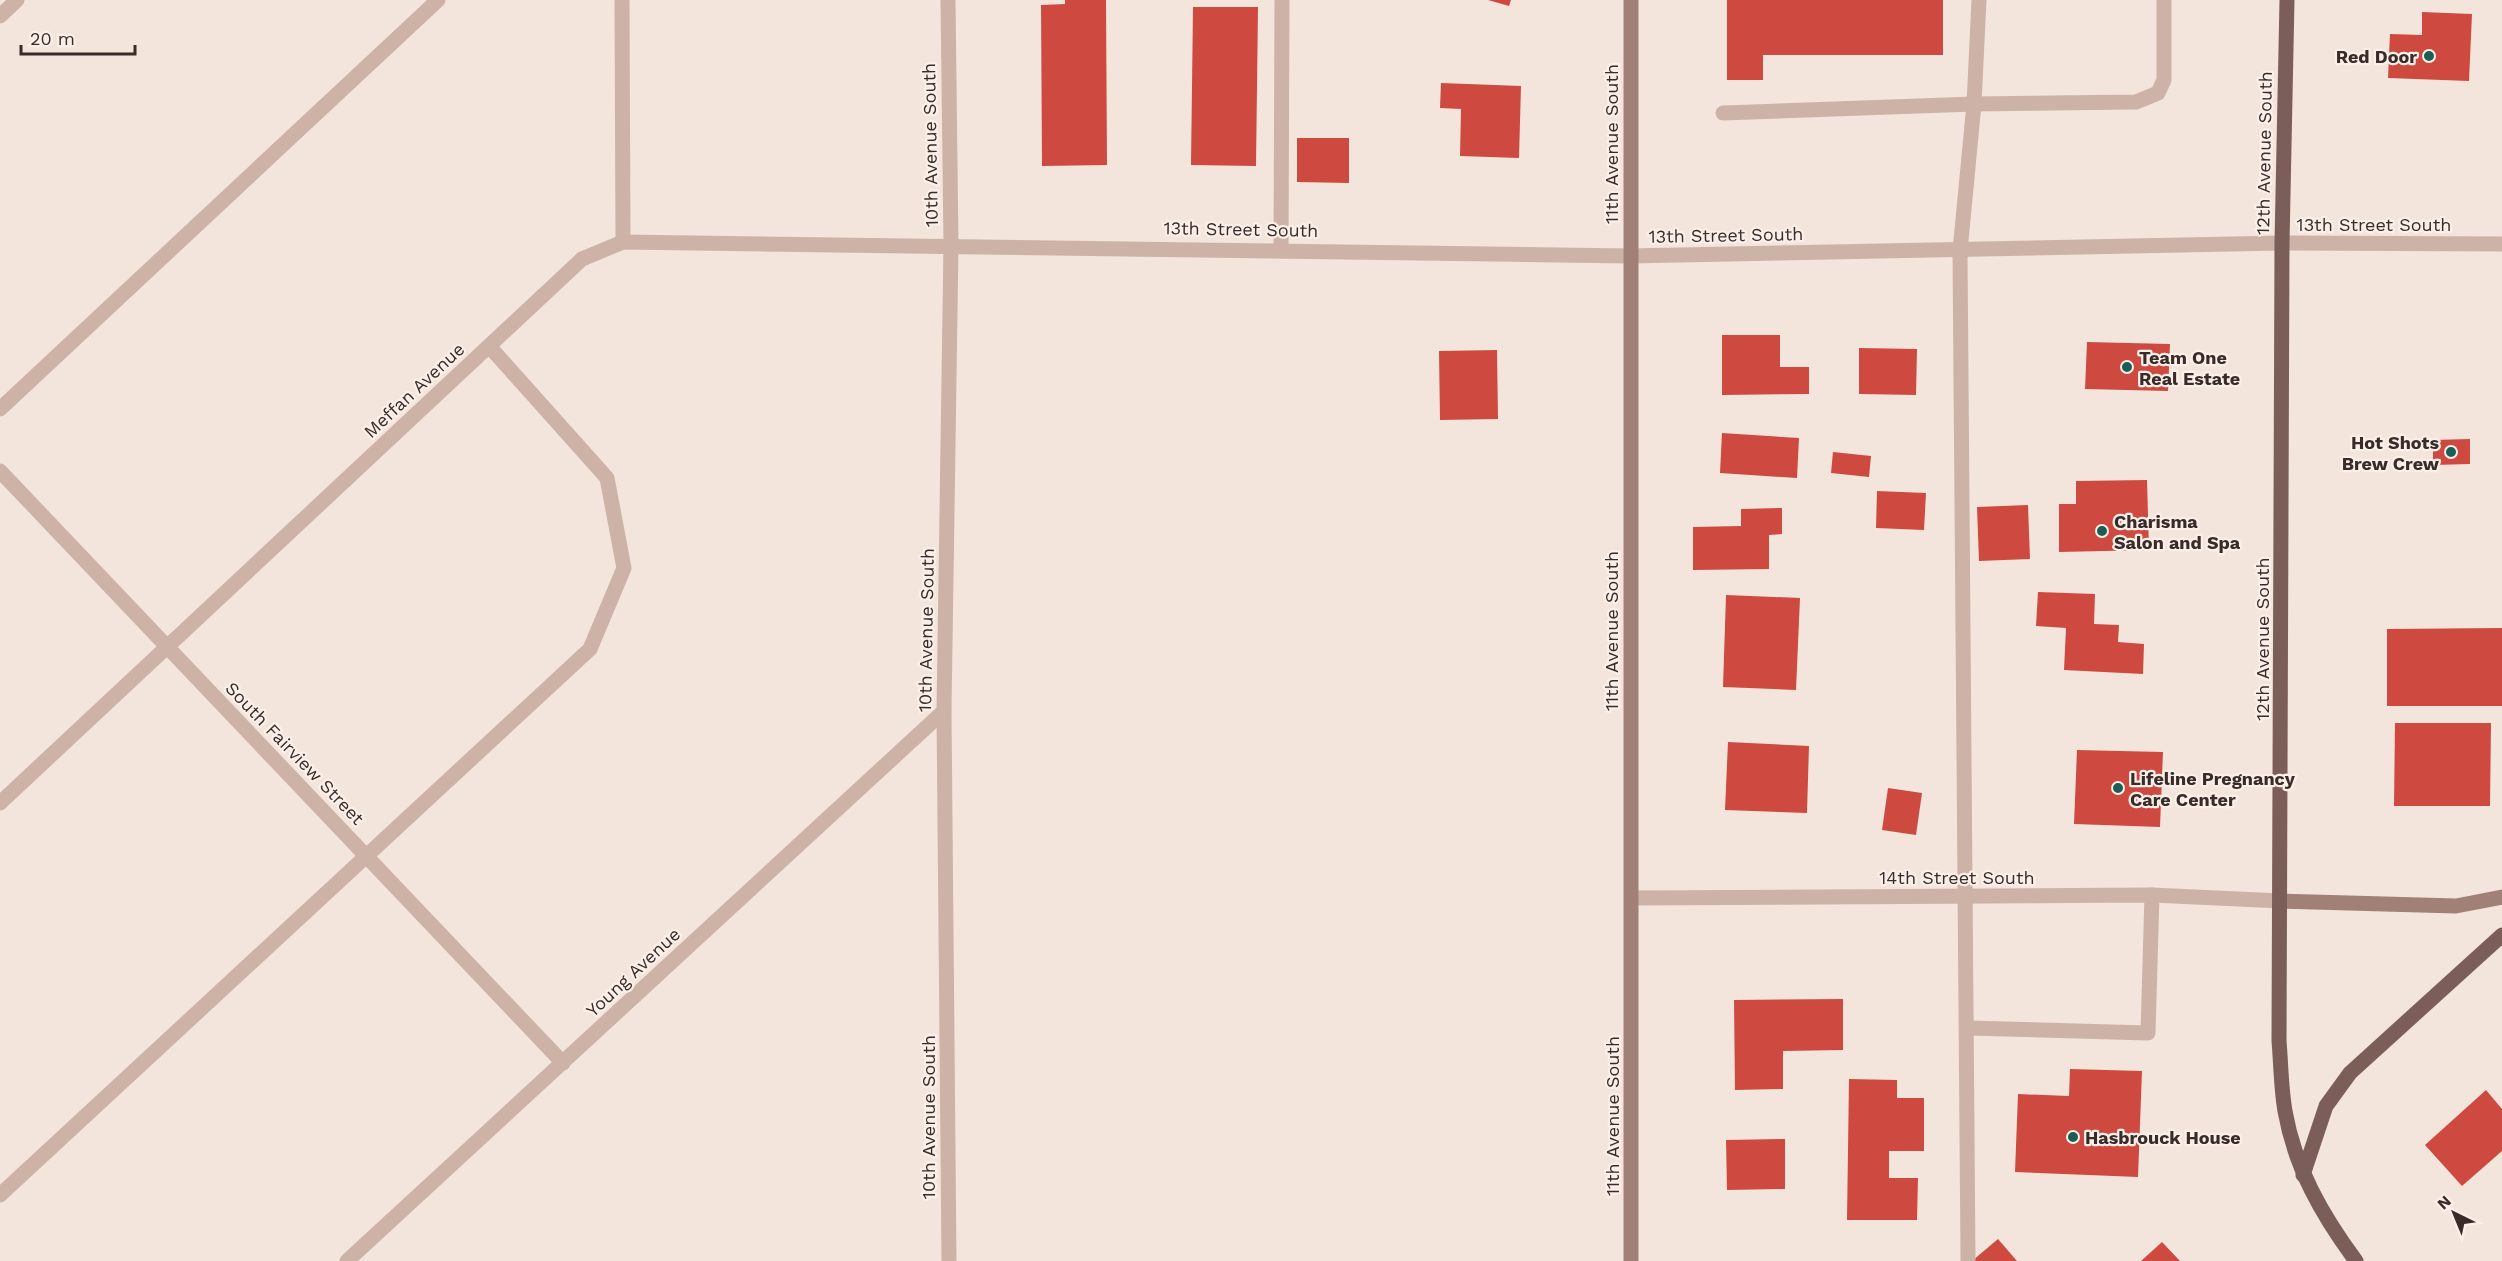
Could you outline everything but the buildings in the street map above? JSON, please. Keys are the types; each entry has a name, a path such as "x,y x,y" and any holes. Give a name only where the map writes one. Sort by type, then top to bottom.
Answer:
{"main road":[{"name":"12th Avenue South","path":"2287,0 2282,243 2279,1041 2285,1111 2303,1175 2328,1223 2356,1261"},
{"path":"2303,1175 2326,1106 2350,1073 2502,935"}],"street":[{"path":"0,16 17,0"},
{"path":"0,409 438,0"},
{"path":"622,0 622,242"},
{"name":"10th Avenue South","path":"948,0 951,245 944,711 949,1261"},
{"path":"1281,249 1282,0"},
{"name":"11th Avenue South","path":"1631,0 1629,256 1633,898 1631,1261"},
{"path":"1968,1261 1967,896 1959,251 1974,104 1979,0"},
{"path":"1723,113 1974,104 2136,102 2158,93 2164,80 2164,0"},
{"name":"Meffan Avenue","path":"0,804 582,259 622,242 951,245"},
{"name":"13th Street South","path":"951,245 1629,256 2282,243 2502,244"},
{"path":"0,1195 590,649 624,568 607,478 489,346"},
{"name":"South Fairview Street","path":"0,471 563,1063"},
{"name":"Young Avenue","path":"347,1261 944,711"},
{"path":"1968,1028 2148,1033 2152,895"},
{"name":"14th Street South","path":"1633,898 2152,895 2281,901"},
{"path":"2281,901 2456,906 2502,897"}],"place":[{"name":"Red Door","path":"2429,56"},
{"name":"Team One Real Estate","path":"2127,367"},
{"name":"Hot Shots Brew Crew","path":"2451,452"},
{"name":"Charisma Salon and Spa","path":"2102,531"},
{"name":"Lifeline Pregnancy Care Center","path":"2118,788"},
{"name":"Hasbrouck House","path":"2073,1137"}]}
